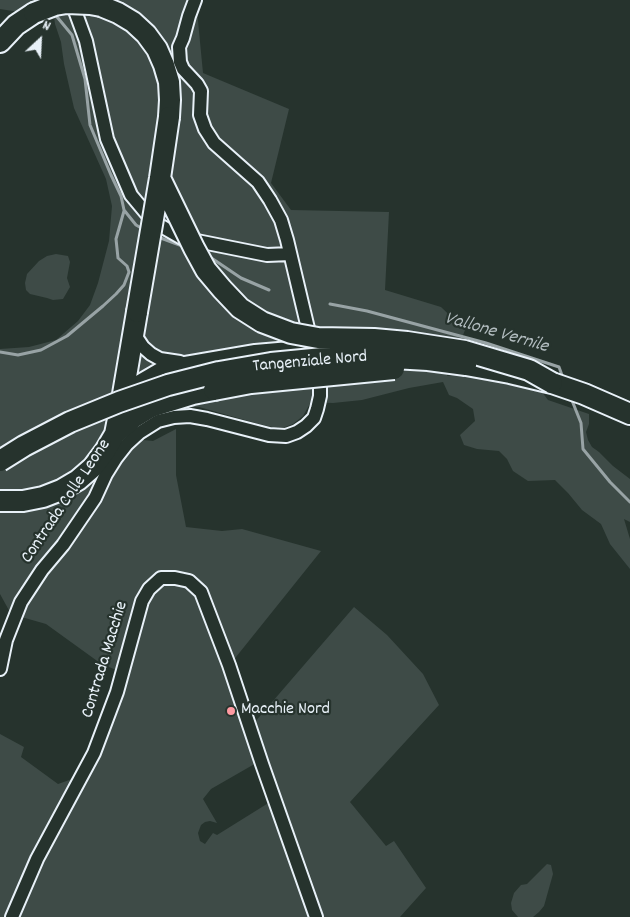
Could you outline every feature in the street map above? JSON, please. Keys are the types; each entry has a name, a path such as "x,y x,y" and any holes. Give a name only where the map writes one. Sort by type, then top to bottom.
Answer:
{"main road":[{"path":"0,15 14,19 67,3 101,6 118,13 133,22 146,34 157,49 169,82 170,100 160,178 115,434 105,452 93,467 78,480 43,498 1,502"},
{"path":"0,42 16,25 34,13"},
{"path":"160,178 206,270 240,308 262,322 291,333 318,338 374,339 465,351 529,370 552,384"},
{"name":"Tangenziale Nord","path":"0,461 70,422 168,385 219,372 271,363 323,358 376,357 428,360 517,375 584,394 630,414"},
{"path":"115,434 133,418 151,407 193,394 251,383 400,369 466,366"}],"street":[{"path":"71,0 86,41 108,139 131,195 146,213 161,226 182,238 267,255 290,254"},
{"name":"Contrada Colle Leone","path":"0,669 6,640 21,602 95,498 106,474 126,444 139,433 158,421 190,416 207,418 269,435 286,436 298,432 306,426 314,418 317,409 320,396 320,379 281,220 258,182 214,143 205,129 200,114 200,91 197,84 183,69 180,62 179,48 188,16 196,0"},
{"path":"135,320 137,338 151,354 160,358 185,363"},
{"path":"123,394 136,383 160,369 255,351 313,346"},
{"name":"Contrada Macchie","path":"12,917 37,859 94,753 117,692 142,601 149,589 161,578 189,581 201,592 229,665 316,917"}],"shaded area":[{"path":"0,0 196,0 203,73 289,109 271,183 291,210 389,212 385,290 441,307 465,330 447,376 467,374 517,385 542,392 548,400 589,414 589,424 586,432 592,447 630,479 630,522 624,519 630,539 630,569 610,544 601,524 582,510 555,480 528,481 513,471 507,459 499,451 477,449 464,445 460,435 475,421 473,409 449,395 443,382 409,388 362,400 333,403 311,402 303,416 293,424 285,427 259,424 199,407 181,407 157,420 143,440 153,441 176,429 176,475 186,527 222,531 242,529 321,551 232,662 217,613 197,581 156,574 145,583 133,605 116,670 100,663 46,624 11,614 0,594 0,509 98,471 118,393 101,448 59,485 0,496 0,349 29,347 56,340 78,321 90,305 98,283 109,241 112,206 106,179 74,108 61,42 55,24 52,1 19,12 0,9"},
{"path":"56,254 68,256 70,262 67,278 70,287 63,299 53,300 30,294 26,290 27,274 39,261 47,256"},
{"path":"169,583 187,586 195,593 202,605 258,762 211,789 203,799 217,823 210,821 201,825 198,833 200,841 205,844 213,833 217,835 270,802 309,917 0,917 0,734 24,747 21,757 58,784 75,778 86,781 150,598 155,590"},
{"path":"354,607 387,635 423,674 439,705 350,802 386,846 394,841 426,888 400,917 324,917 254,723"},
{"path":"547,864 551,865 553,874 544,906 533,917 518,917 512,910 511,903 514,893 521,885 527,884"}],"waterway":[{"path":"53,12 72,35 85,79 90,125 121,196 124,210 136,225 143,229"},
{"path":"0,352 18,355 41,350 67,336 103,306 124,285 129,272 127,266 118,258 116,239 124,211"},
{"name":"Vallone Vernile","path":"158,237 185,247"},
{"name":"Vallone Vernile","path":"207,255 241,278 269,290"},
{"name":"Vallone Vernile","path":"330,304 367,311 486,343 559,367 563,378"},
{"name":"Vallone Vernile","path":"571,398 581,423 583,449 610,482 630,502"}],"place":[{"name":"Macchie Nord","path":"231,711"}]}
